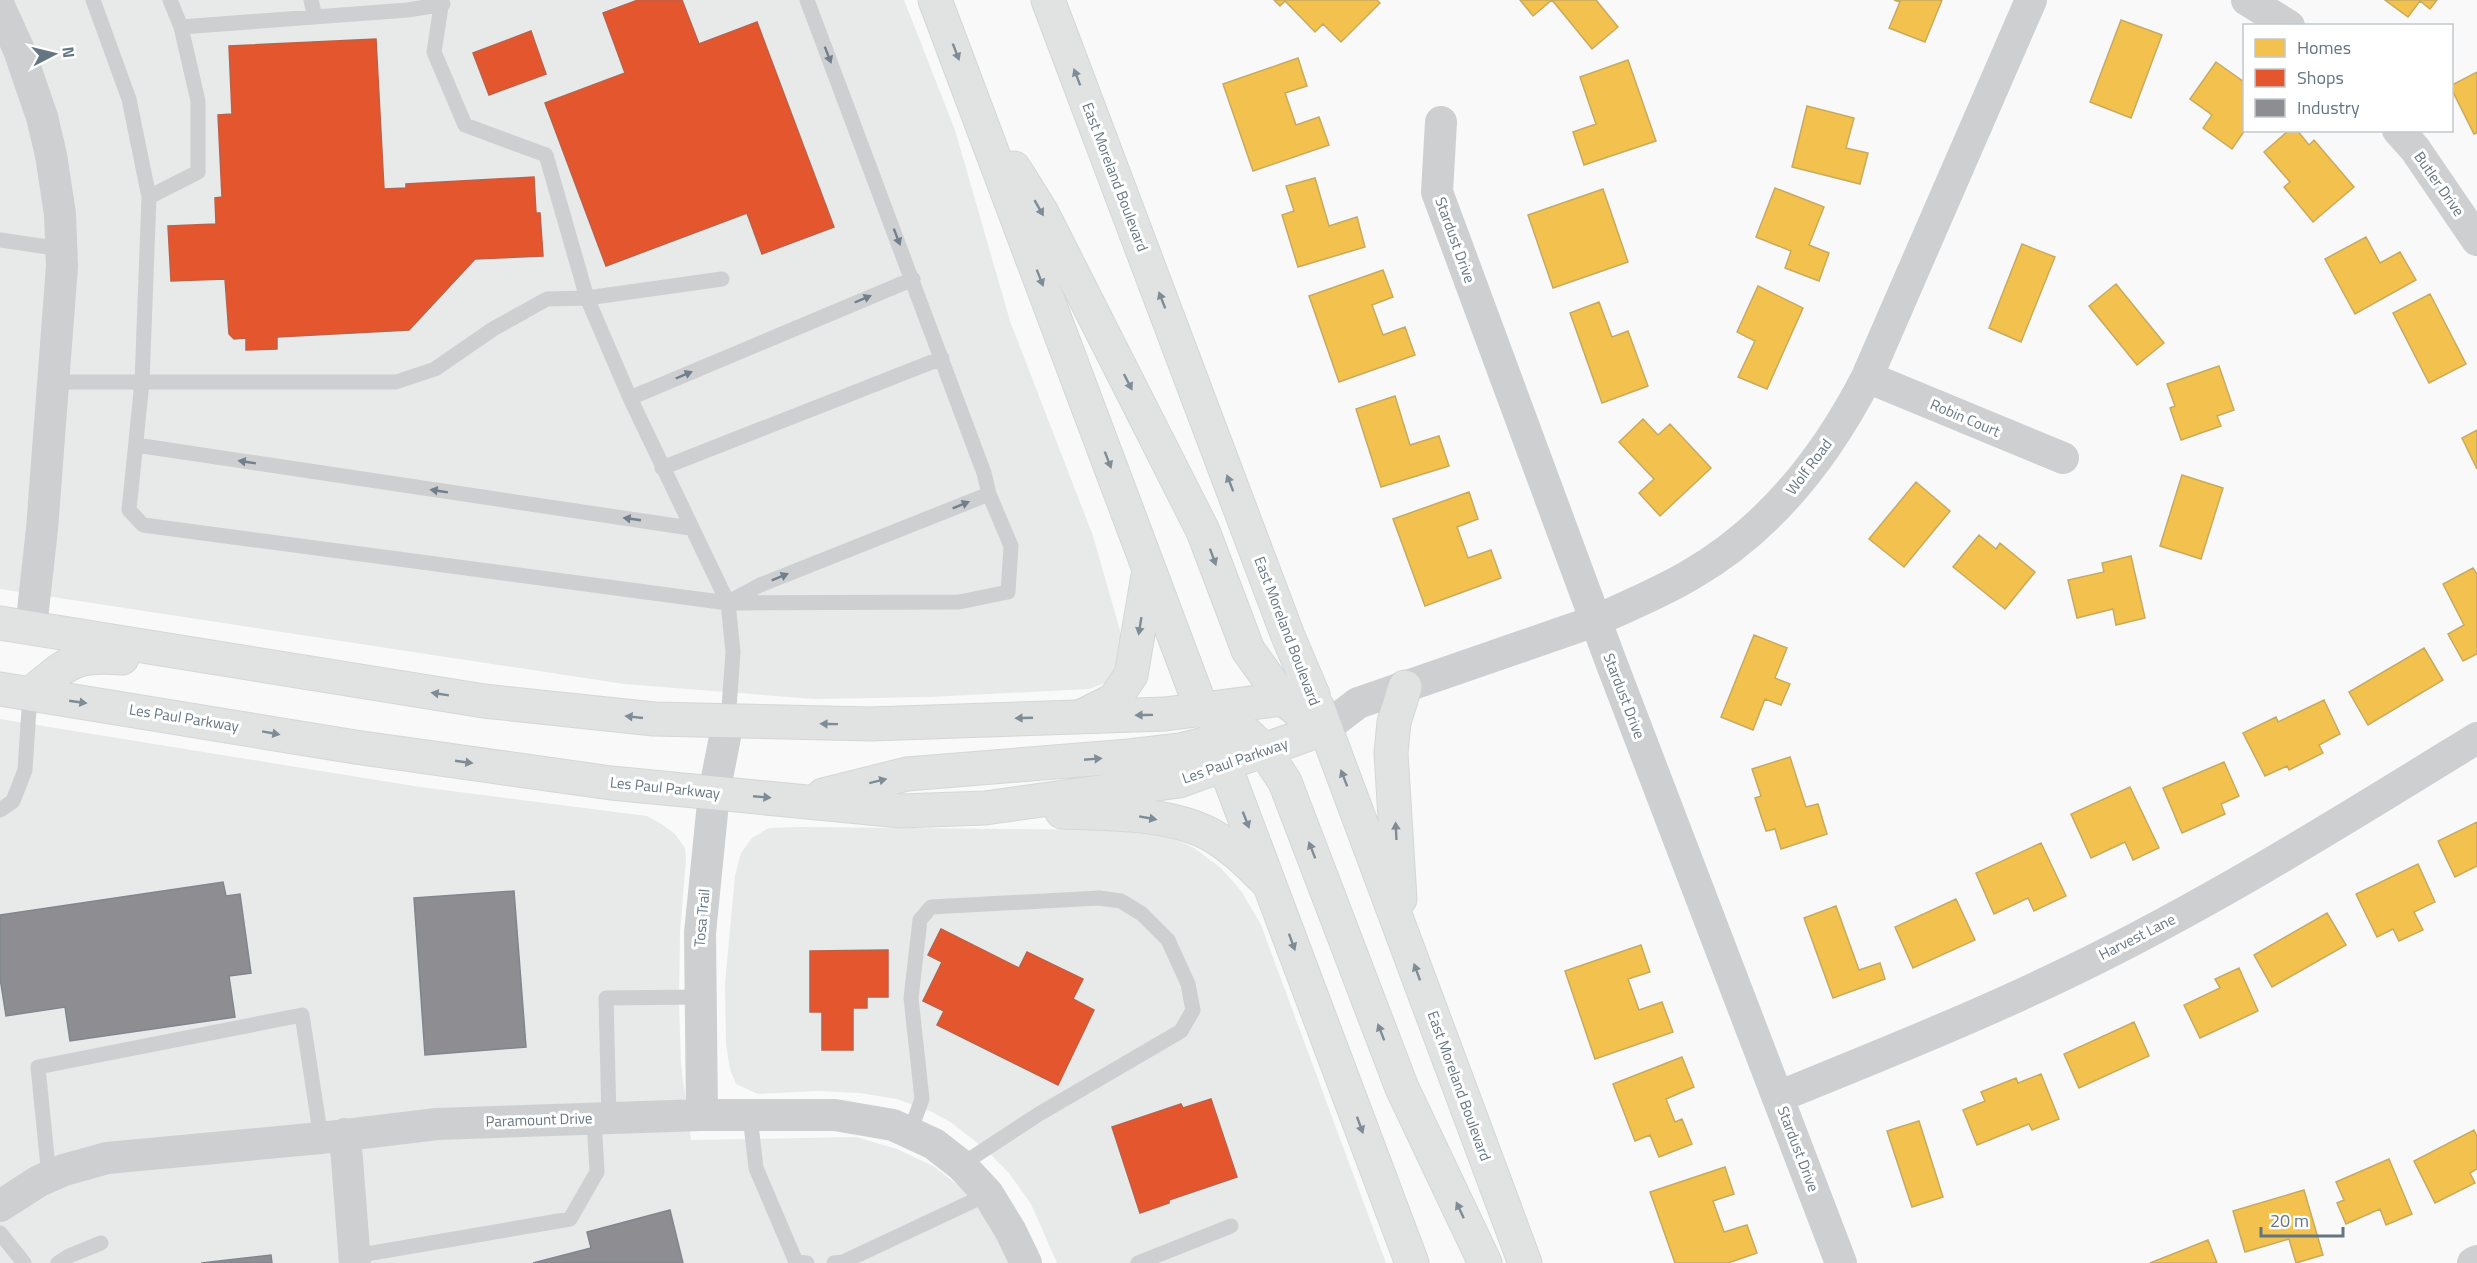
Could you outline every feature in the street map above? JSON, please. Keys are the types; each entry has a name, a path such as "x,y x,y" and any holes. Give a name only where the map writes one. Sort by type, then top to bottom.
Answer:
{"main road":[{"path":"936,0 1412,1263"},
{"name":"East Moreland Boulevard","path":"1048,0 1288,636 1297,702 1325,729 1525,1263"},
{"path":"976,105 1046,221 1203,531 1248,650 1297,702"},
{"path":"1082,716 1114,700 1131,675 1149,569"},
{"path":"0,648 16,626 484,701 654,719 871,724 1165,714 1297,702"},
{"path":"15,692 72,660 92,656 129,658 315,691 378,684"},
{"path":"1402,931 1391,753 1394,722 1405,687"},
{"name":"Les Paul Parkway","path":"15,692 355,747 610,783 901,811 985,808 1179,781 1220,754 1255,742 1325,729"},
{"path":"1255,742 1297,702"},
{"path":"1202,710 1255,742 1285,782 1402,1089 1485,1263"},
{"path":"801,800 907,774 1180,750 1220,754"},
{"path":"985,808 1143,816 1184,825 1212,836 1240,855 1272,887"}],"street":[{"name":"Wolf Road","path":"1325,729 1359,703 1595,621 1690,575 1756,527 1796,488 1848,413 1867,377 2031,0"},
{"path":"2247,0 2286,24"},
{"path":"0,8 19,50 42,117 51,155 60,214 61,249 59,321 42,529 16,626"},
{"name":"Stardust Drive","path":"1442,122 1437,192 1595,621 1841,1263"},
{"name":"Butler Drive","path":"2400,132 2415,149 2475,231"},
{"name":"Robin Court","path":"1867,377 2063,458"},
{"name":"Wolf Road","path":"1297,702 1359,703"},
{"name":"Tosa Trail","path":"702,1114 700,933 714,793 728,722"},
{"name":"Harvest Lane","path":"1778,1097 1921,1039 2069,972 2205,902 2477,738"},
{"name":"Paramount Drive","path":"0,1206 64,1170 107,1158 437,1124 702,1114 835,1115 876,1121 910,1132 934,1144 961,1165 988,1194 1010,1230 1026,1263"},
{"path":"333,1136 355,1260"},
{"path":"2473,1263 2477,1261"}],"lane":[{"path":"93,0 129,99 148,197 142,382 129,510 143,525 728,603 959,602 1008,592 1011,546 989,494 984,473 913,279 807,0"},
{"path":"148,197 198,172 198,101 181,27 170,0"},
{"path":"311,0 315,17"},
{"path":"181,27 315,17 385,6 442,2 434,52 465,125 546,155 587,298 662,468 728,603 733,652 728,722"},
{"path":"0,240 61,249"},
{"path":"53,382 396,382 435,369 493,329 548,299 587,298 722,279"},
{"path":"630,398 913,279"},
{"path":"662,468 942,358"},
{"path":"136,445 690,528"},
{"path":"728,603 760,585 989,494"},
{"path":"0,810 13,801 25,770 15,692"},
{"path":"910,1132 922,1099 911,998 920,920 931,907 1099,898 1121,901 1142,914 1168,940 1188,984 1193,1010 1181,1031 1039,1114 961,1165"},
{"path":"355,1260 570,1219 597,1172 602,1118 606,998 699,997"},
{"path":"49,1177 38,1067 302,1015 333,1136"},
{"path":"750,1116 756,1168 796,1262 807,1263"},
{"path":"834,1263 843,1262 988,1194"},
{"path":"1138,1263 1231,1226"},
{"path":"0,1233 24,1263"},
{"path":"58,1263 101,1243"}],"shaded area":[{"path":"0,0 904,0 955,130 1010,321 1093,536 1123,641 1117,671 1105,683 1089,689 930,697 814,699 624,684 0,589"},
{"path":"0,719 420,787 647,816 675,834 685,848 679,1002 681,1064 691,1140 856,1137 897,1149 935,1167 967,1193 988,1221 1009,1263 0,1263"},
{"path":"769,828 1139,830 1167,835 1194,848 1221,868 1242,892 1261,925 1386,1263 1057,1263 1031,1204 1009,1173 985,1149 952,1123 932,1112 897,1099 860,1093 818,1091 758,1094 736,1084 730,1069 726,1044 725,983 735,876 741,853 752,838"}],"building: Homes":[{"path":"1274,0 1377,0 1380,3 1341,42 1323,24 1315,32 1285,1 1280,6"},
{"path":"1520,0 1552,0 1533,16"},
{"path":"1552,0 1596,0 1618,27 1592,49"},
{"path":"1894,0 1942,0 1925,42 1889,28 1900,2"},
{"path":"2385,0 2437,0 2430,9 2420,1 2408,17"},
{"path":"2121,20 2162,35 2131,118 2090,102"},
{"path":"1298,58 1307,86 1285,93 1296,125 1319,117 1329,145 1253,171 1223,84"},
{"path":"1628,60 1656,141 1584,165 1573,132 1596,124 1580,77"},
{"path":"2216,62 2243,81 2244,132 2232,149 2203,128 2212,115 2190,99"},
{"path":"2477,72 2477,133 2474,134 2453,92 2453,84"},
{"path":"1807,106 1854,118 1846,148 1868,153 1860,184 1792,167"},
{"path":"2287,132 2299,132 2309,145 2314,140 2354,187 2313,222 2284,187 2290,182 2264,152"},
{"path":"1315,178 1329,226 1357,217 1365,247 1298,267 1282,215 1294,211 1286,186"},
{"path":"1775,188 1824,207 1809,245 1829,253 1819,281 1785,268 1791,251 1756,237"},
{"path":"1603,189 1628,262 1553,288 1528,215"},
{"path":"2366,237 2380,263 2400,252 2416,280 2355,314 2325,259"},
{"path":"2022,244 2055,257 2021,342 1989,328"},
{"path":"1383,270 1393,297 1372,305 1383,335 1405,327 1415,355 1339,382 1309,296"},
{"path":"2116,284 2164,343 2137,365 2089,306"},
{"path":"1758,286 1803,308 1767,389 1738,377 1755,341 1737,332"},
{"path":"2430,294 2466,364 2429,383 2393,313"},
{"path":"1599,302 1612,337 1628,331 1648,386 1602,403 1570,313"},
{"path":"2219,366 2234,410 2217,416 2221,426 2181,440 2170,408 2175,406 2167,384"},
{"path":"1395,396 1410,445 1439,436 1449,466 1381,487 1356,409"},
{"path":"1643,419 1658,435 1670,424 1711,468 1660,516 1639,493 1654,479 1619,442"},
{"path":"2477,430 2477,469 2462,438"},
{"path":"2182,475 2223,488 2201,559 2160,546"},
{"path":"1916,482 1950,511 1904,567 1869,539"},
{"path":"1469,492 1478,519 1457,527 1468,558 1491,550 1501,578 1425,606 1393,519"},
{"path":"1979,535 1996,549 2000,543 2035,572 2005,609 1953,567"},
{"path":"2131,556 2145,618 2116,625 2113,609 2077,618 2068,580 2104,572 2102,563"},
{"path":"2473,568 2477,574 2477,654 2463,661 2448,634 2464,625 2443,584"},
{"path":"1754,635 1787,648 1775,678 1790,684 1781,705 1765,699 1753,730 1721,717"},
{"path":"2424,648 2443,680 2368,725 2349,692"},
{"path":"2324,700 2340,734 2319,745 2323,753 2289,770 2287,766 2265,776 2243,733 2276,717 2278,722"},
{"path":"1790,757 1806,807 1818,804 1827,834 1781,849 1775,829 1766,831 1755,798 1761,796 1752,769"},
{"path":"2224,762 2239,796 2221,804 2225,814 2182,833 2163,788"},
{"path":"2130,787 2159,848 2133,860 2125,842 2091,858 2071,814"},
{"path":"2477,822 2477,866 2455,877 2438,841"},
{"path":"2041,843 2066,896 2034,911 2028,898 1994,914 1976,873"},
{"path":"2418,864 2435,902 2414,912 2423,930 2399,941 2393,929 2377,937 2356,894"},
{"path":"1956,899 1975,940 1913,968 1895,927"},
{"path":"1836,906 1859,970 1880,963 1885,979 1833,998 1804,918"},
{"path":"2327,913 2346,945 2272,987 2254,955"},
{"path":"1641,945 1650,972 1628,979 1639,1010 1662,1002 1673,1032 1595,1059 1565,971"},
{"path":"2239,968 2258,1011 2200,1038 2184,1005 2220,988 2215,979"},
{"path":"2134,1022 2149,1056 2079,1088 2064,1054"},
{"path":"1682,1057 1694,1087 1666,1099 1675,1122 1682,1119 1692,1144 1659,1157 1650,1135 1635,1141 1613,1084"},
{"path":"2041,1074 2059,1119 2032,1130 2029,1124 1977,1145 1963,1110 1985,1101 1981,1092 2016,1078 2018,1083"},
{"path":"1919,1121 1943,1197 1912,1207 1887,1131"},
{"path":"2474,1130 2477,1136 2477,1169 2470,1173 2475,1183 2435,1203 2414,1161"},
{"path":"2389,1159 2412,1214 2386,1225 2380,1209 2346,1224 2337,1203 2344,1200 2336,1182"},
{"path":"1725,1167 1734,1194 1713,1201 1724,1232 1747,1225 1757,1253 1728,1263 1675,1263 1650,1192"},
{"path":"2304,1190 2323,1255 2296,1263 2289,1239 2245,1252 2233,1211"},
{"path":"2208,1240 2217,1263 2150,1263"}],"building: Shops":[{"path":"638,0 682,0 699,44 757,22 834,227 762,254 747,213 606,266 545,103 625,73 603,13"},
{"path":"531,31 546,74 489,95 473,53"},
{"path":"376,39 384,189 406,188 406,184 534,177 536,213 540,213 543,256 475,259 409,330 277,337 277,349 246,350 246,338 234,339 229,334 225,279 171,281 168,226 216,224 215,198 222,197 218,115 232,114 229,46"},
{"path":"941,929 1019,968 1027,952 1083,979 1073,999 1094,1010 1058,1085 937,1025 944,1011 923,1001 942,962 928,955"},
{"path":"888,950 888,997 867,997 867,1008 853,1008 853,1050 822,1050 822,1012 810,1012 810,951"},
{"path":"1211,1099 1237,1177 1169,1200 1169,1203 1140,1213 1112,1127 1181,1104 1183,1108"}],"building: Industry":[{"path":"223,882 226,896 240,894 251,973 229,976 235,1017 70,1041 65,1007 6,1016 0,978 0,915"},
{"path":"514,891 526,1047 425,1055 414,898"},
{"path":"670,1210 683,1263 533,1263 591,1248 587,1232"},
{"path":"271,1255 272,1263 201,1263"}]}
